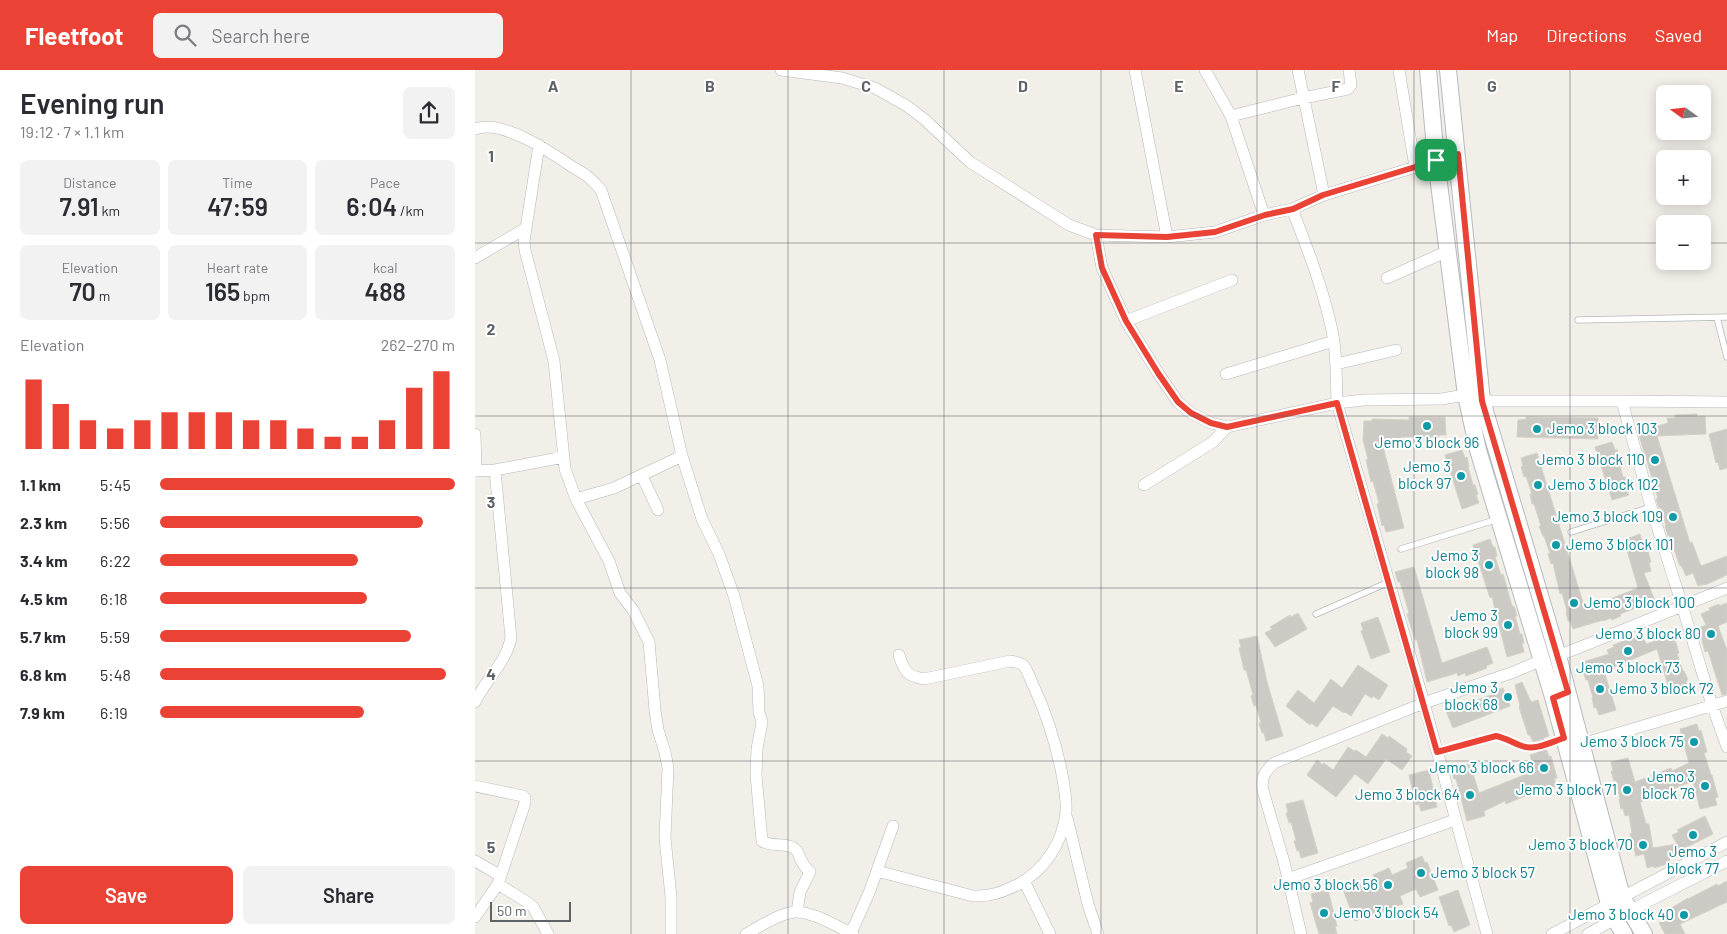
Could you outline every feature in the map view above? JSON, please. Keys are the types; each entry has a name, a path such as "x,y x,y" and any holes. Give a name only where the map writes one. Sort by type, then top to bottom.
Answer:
{"street":[{"path":"781,70 842,78 875,88 918,114 969,162 1069,225 1096,235 1167,237 1215,232 1265,215 1293,209 1323,195 1458,154"},
{"path":"1135,70 1167,237"},
{"path":"1205,70 1231,116 1265,215"},
{"path":"1299,70 1323,195"},
{"path":"1231,116 1303,98 1348,90 1351,85 1349,70"},
{"path":"1399,70 1415,167"},
{"path":"1428,70 1436,160 1448,251 1474,398 1495,444 1558,656 1564,738 1619,908 1644,934"},
{"path":"1448,70 1458,154 1479,450 1542,660 1561,695 1582,744 1624,934"},
{"path":"475,129 483,126 505,130 539,145 588,176 601,190 660,360 682,456 702,519 719,554 734,596 758,686 761,722 757,749 757,775 762,841 794,849 810,872 800,892 797,912"},
{"path":"539,145 524,241 525,250 553,361 565,469 576,499 609,561 620,593 633,610 649,642 655,710 667,768 665,838 671,897 671,934"},
{"path":"1293,209 1308,249 1331,326 1337,403 1487,934"},
{"path":"475,258 526,228"},
{"path":"1096,235 1102,268 1126,321 1178,402 1191,413 1211,423 1227,427 1337,403 1363,400 1474,398 1727,402"},
{"path":"1387,278 1448,251"},
{"path":"1126,321 1232,280"},
{"path":"1226,374 1333,341"},
{"path":"1335,364 1395,350"},
{"path":"1622,401 1651,507 1712,705 1727,747"},
{"path":"1144,485 1213,442 1227,427"},
{"path":"475,434 476,471 495,470 564,457"},
{"path":"1479,450 1495,444"},
{"path":"576,499 614,488 682,456"},
{"path":"475,702 481,690 503,660 511,638 495,470"},
{"path":"641,476 658,510"},
{"path":"1558,656 1727,588"},
{"path":"899,655 903,669 913,677 924,679 1010,661 1019,662 1025,667 1043,708 1055,743 1064,786 1066,812 1087,904 1098,934"},
{"path":"1301,934 1262,786 1263,776 1268,768 1274,763 1423,703 1514,672 1542,660"},
{"path":"1582,744 1727,701"},
{"path":"475,786 525,798 500,880 475,917"},
{"path":"877,871 973,896 1000,893 1025,881 1043,866 1060,838 1066,812"},
{"path":"1288,879 1455,820"},
{"path":"745,934 781,915 797,912 819,918 852,933 869,893 893,826"},
{"path":"1589,934 1619,908 1727,842"},
{"path":"1552,934 1619,908 1725,862 1715,850"},
{"path":"475,861 527,902 533,908 548,934"},
{"path":"1025,881 1050,934"}],"lane":[{"path":"1578,320 1727,317"},
{"path":"1717,318 1727,357"},
{"path":"1571,532 1651,507"},
{"path":"1401,549 1500,518"},
{"path":"1316,614 1389,582"},
{"path":"1437,752 1496,736 1533,748 1564,738"}],"building":[{"path":"1697,414 1697,417 1705,416 1706,434 1657,436 1690,543 1692,542 1701,566 1727,556 1727,575 1705,585 1698,586 1693,573 1686,576 1680,566 1668,536 1638,432 1668,423 1667,418 1675,418 1675,415"},
{"path":"1409,417 1445,417 1446,435 1439,435 1439,437 1401,437 1401,440 1381,439 1404,528 1386,532 1384,525 1382,526 1377,504 1379,503 1373,481 1371,482 1366,460 1368,459 1363,440 1364,421 1372,421 1372,419 1409,420"},
{"path":"1526,417 1598,418 1598,439 1517,437 1518,420 1526,419"},
{"path":"1727,429 1727,468 1720,470 1718,462 1716,463 1709,434"},
{"path":"1612,442 1615,450 1617,449 1618,459 1623,477 1625,477 1628,486 1626,487 1629,495 1612,500 1595,447"},
{"name":"Jemo 3 block 97","path":"1462,450 1465,458 1467,457 1468,467 1473,485 1475,485 1478,494 1476,495 1479,503 1462,509 1445,455"},
{"path":"1537,453 1585,609 1638,588 1624,540 1640,534 1642,541 1645,541 1651,562 1649,563 1651,571 1644,573 1655,601 1647,604 1648,606 1638,609 1638,607 1620,614 1621,616 1612,620 1611,618 1573,629 1570,621 1568,621 1562,593 1560,594 1553,563 1551,564 1548,554 1550,553 1539,526 1541,526 1534,504 1532,504 1530,494 1532,494 1521,467 1523,466 1521,458"},
{"path":"1490,539 1493,547 1495,547 1497,556 1495,557 1501,575 1503,574 1512,606 1514,606 1517,616 1515,616 1524,643 1522,644 1524,652 1507,657 1492,597 1490,598 1473,545"},
{"path":"1414,567 1442,663 1487,647 1493,663 1486,666 1487,668 1466,676 1465,673 1458,676 1457,673 1427,682 1417,640 1415,640 1400,582 1398,582 1395,572"},
{"name":"Jemo 3 block 80","path":"1727,603 1727,622 1718,626 1727,650 1727,694 1722,695 1708,651 1705,652 1699,628 1706,625 1701,614 1710,610 1709,608"},
{"path":"1298,613 1307,629 1275,647 1265,633 1272,629 1270,627 1290,615 1291,617"},
{"path":"1378,617 1390,652 1371,659 1361,631 1363,630 1361,623"},
{"path":"1673,635 1676,642 1673,643 1676,643 1679,653 1677,654 1688,680 1686,681 1688,689 1671,695 1657,649 1604,671 1616,710 1599,715 1596,707 1594,708 1588,680 1586,680 1583,671 1585,670 1583,662 1609,654 1607,650 1614,647 1613,645 1634,637 1635,639 1642,636 1646,644"},
{"path":"1257,636 1267,682 1283,736 1266,741 1259,723 1261,723 1256,705 1254,706 1251,696 1253,695 1239,648 1241,647 1239,640"},
{"path":"1358,665 1388,685 1379,700 1365,694 1351,716 1333,706 1317,727 1311,723 1310,725 1286,706 1298,690 1314,703 1331,679 1342,688"},
{"path":"1522,682 1531,702 1538,700 1549,736 1544,739 1533,742 1530,735 1528,735 1519,707 1515,685"},
{"path":"1503,688 1510,706 1453,728 1446,711 1474,699 1475,701 1494,694 1493,691"},
{"path":"1697,724 1699,731 1701,730 1707,752 1704,753 1718,797 1715,798 1717,805 1700,809 1693,781 1640,802 1646,824 1649,824 1653,848 1677,844 1672,835 1679,832 1677,830 1705,816 1713,834 1669,856 1670,863 1647,868 1644,854 1636,856 1630,834 1632,833 1629,815 1625,816 1623,808 1621,809 1616,780 1614,781 1611,771 1613,771 1611,762 1628,758 1635,782 1671,768 1672,771 1689,763 1680,729"},
{"path":"1382,734 1388,738 1389,736 1407,749 1406,752 1412,756 1402,770 1386,759 1368,784 1355,774 1336,797 1307,775 1317,760 1333,770 1348,747 1366,757"},
{"path":"1546,748 1549,757 1551,756 1557,778 1554,779 1557,786 1526,794 1506,804 1505,801 1484,811 1485,816 1467,821 1456,779 1454,779 1451,769 1470,764 1479,793 1534,771 1530,755"},
{"path":"1429,770 1437,807 1421,811 1419,804 1416,805 1409,775"},
{"path":"1303,800 1318,853 1301,858 1294,841 1296,840 1291,822 1289,823 1286,813 1288,813 1286,804"},
{"path":"1422,856 1425,863 1427,862 1438,890 1420,897 1416,889 1400,896 1403,904 1355,921 1342,887 1358,880 1361,887 1375,881 1373,875 1389,868 1392,875 1408,868 1406,863"},
{"path":"1727,881 1727,902 1680,924 1685,934 1665,934 1659,923 1672,917 1668,910 1688,898"},
{"name":"Jemo 3 block 54","path":"1328,890 1337,926 1335,926 1337,934 1319,934 1310,903 1313,902 1311,894"},
{"path":"1458,890 1470,925 1454,932 1451,925 1449,926 1439,897"}],"place":[{"name":"Jemo 3 block 96","path":"1427,426"},
{"name":"Jemo 3 block 103","path":"1537,429"},
{"name":"Jemo 3 block 110","path":"1655,460"},
{"name":"Jemo 3 block 97","path":"1461,476"},
{"name":"Jemo 3 block 102","path":"1538,485"},
{"name":"Jemo 3 block 109","path":"1673,517"},
{"name":"Jemo 3 block 101","path":"1556,545"},
{"name":"Jemo 3 block 98","path":"1489,565"},
{"name":"Jemo 3 block 100","path":"1574,603"},
{"name":"Jemo 3 block 99","path":"1508,625"},
{"name":"Jemo 3 block 80","path":"1711,634"},
{"name":"Jemo 3 block 73","path":"1628,651"},
{"name":"Jemo 3 block 72","path":"1600,689"},
{"name":"Jemo 3 block 68","path":"1508,697"},
{"name":"Jemo 3 block 75","path":"1694,742"},
{"name":"Jemo 3 block 66","path":"1544,768"},
{"name":"Jemo 3 block 76","path":"1705,786"},
{"name":"Jemo 3 block 71","path":"1627,790"},
{"name":"Jemo 3 block 64","path":"1470,795"},
{"name":"Jemo 3 block 77","path":"1693,835"},
{"name":"Jemo 3 block 70","path":"1643,845"},
{"name":"Jemo 3 block 57","path":"1421,873"},
{"name":"Jemo 3 block 56","path":"1388,885"},
{"name":"Jemo 3 block 54","path":"1324,913"},
{"name":"Jemo 3 block 40","path":"1684,915"}],"route":[{"path":"1458,154 1482,401 1568,692 1553,698 1564,738 1533,748 1496,736 1437,752 1337,403 1227,427 1211,423 1191,413 1178,402 1126,321 1102,268 1096,235 1167,237 1215,232 1265,215 1293,209 1323,195 1436,160 1458,154"}]}
